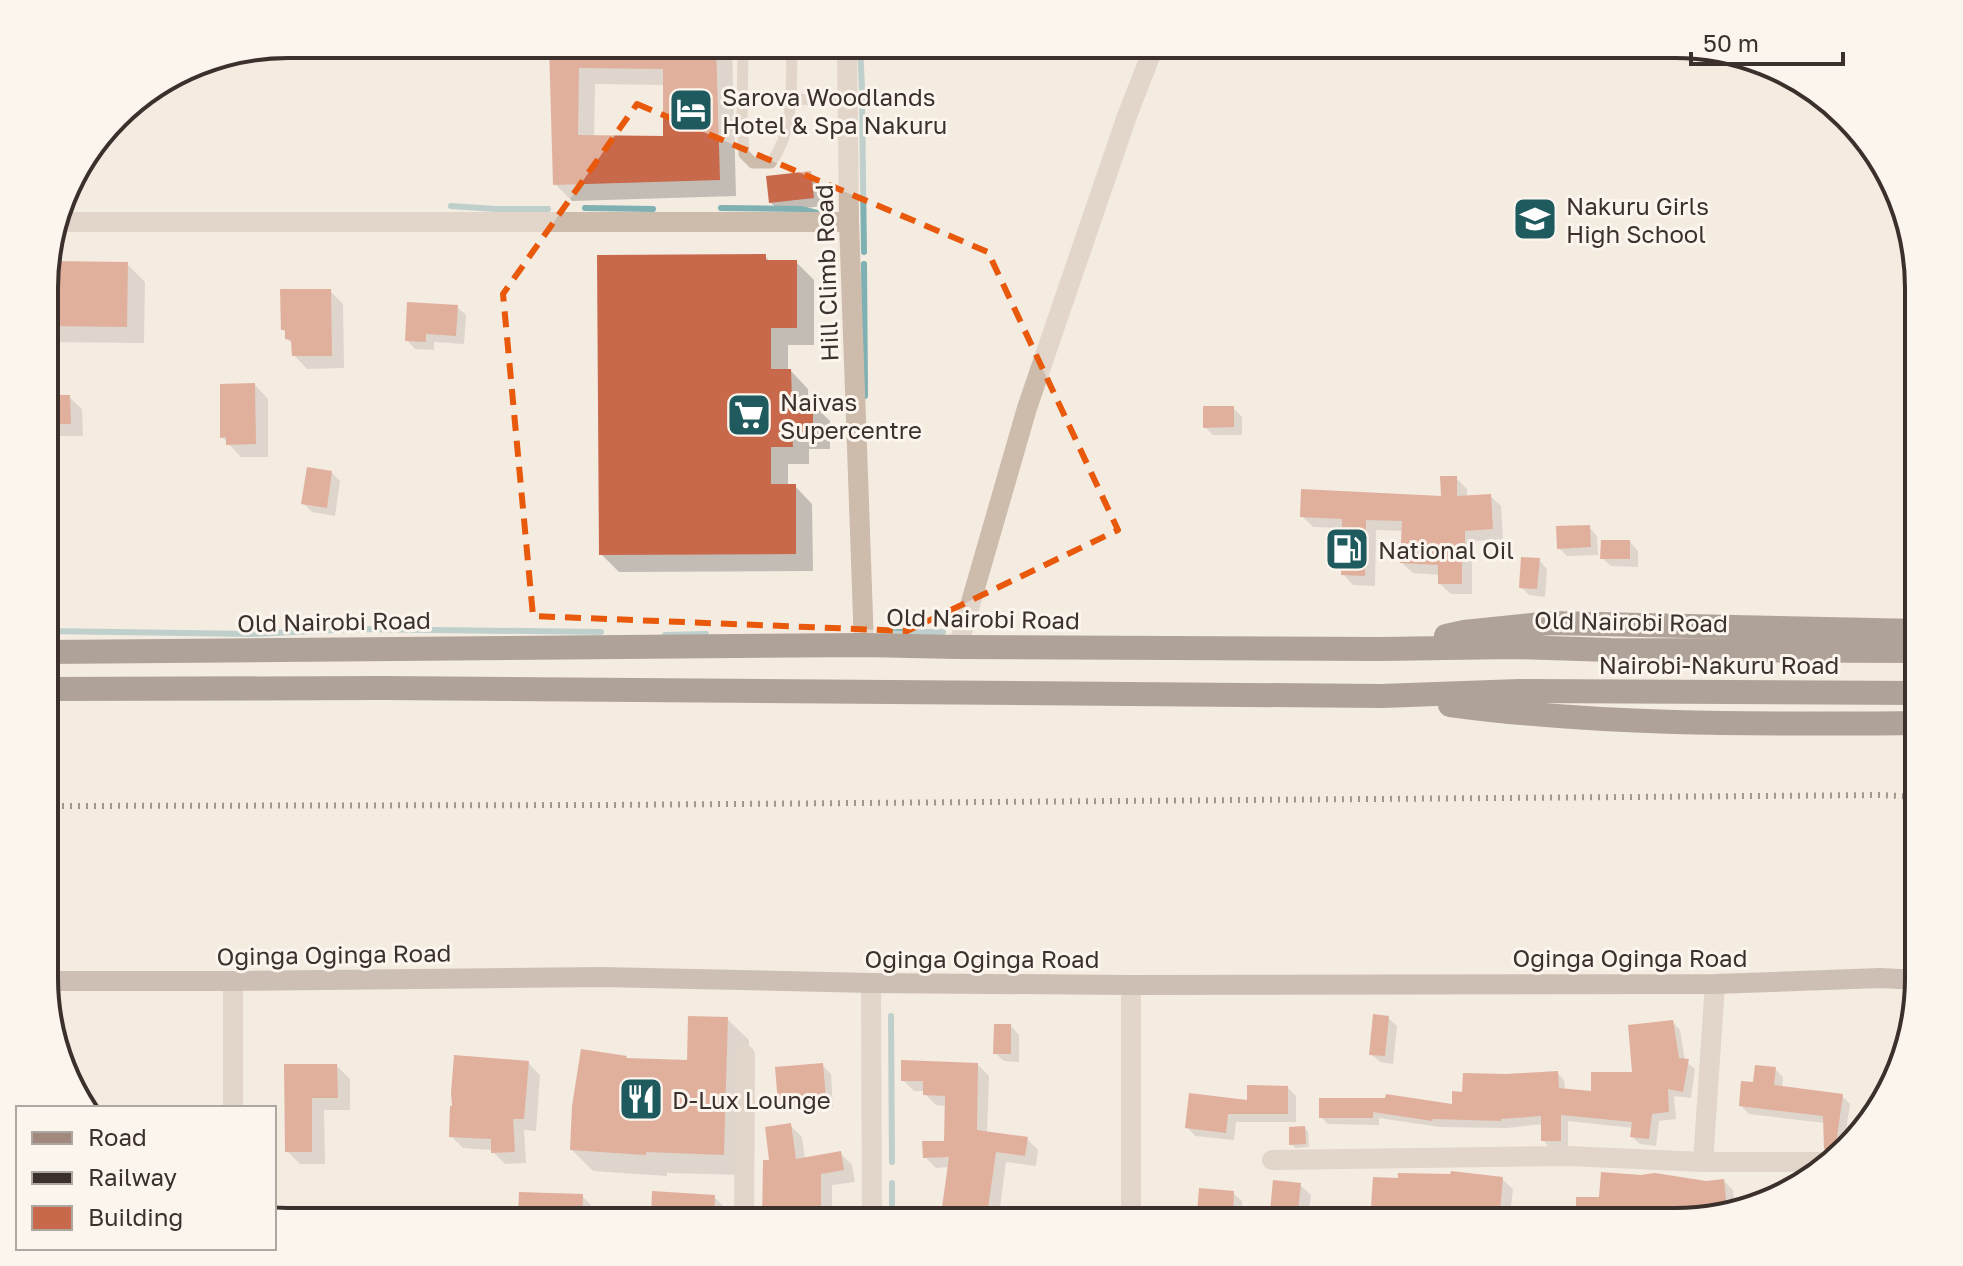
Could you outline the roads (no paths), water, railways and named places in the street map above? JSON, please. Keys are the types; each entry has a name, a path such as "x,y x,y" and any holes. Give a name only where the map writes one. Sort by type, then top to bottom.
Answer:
{"highway":[{"path":"1381,649 1464,632 1550,623 1905,631"},
{"name":"Old Nairobi Road","path":"58,652 864,645 1905,651"},
{"path":"58,689 382,688 1381,696 1577,718 1792,724 1905,723"},
{"name":"Nairobi-Nakuru Road","path":"1381,696 1519,691 1905,693"}],"street":[{"name":"Hill Climb Road","path":"847,58 849,222 864,645"},
{"path":"958,647 1027,408 1106,174 1150,58"},
{"path":"68,222 849,222"},
{"name":"Oginga Oginga Road","path":"58,981 601,977 1131,985 1715,984 1905,979"},
{"path":"233,981 233,1106"},
{"path":"871,983 872,1208"},
{"path":"1703,1162 1715,984"},
{"path":"1131,985 1131,1208"},
{"path":"744,1208 745,1055"},
{"path":"1272,1160 1568,1156 1703,1162 1812,1162"}],"lane":[{"path":"743,58 744,154 753,163 771,163 781,149 790,99 791,58"},
{"path":"790,99 848,101"}],"waterway":[{"path":"861,58 862,89"},
{"path":"862,100 864,252"},
{"path":"451,206 548,209"},
{"path":"585,208 653,209"},
{"path":"721,208 801,209 817,213"},
{"path":"864,264 865,396"},
{"path":"58,631 252,634 355,629 601,632"},
{"path":"884,632 943,632"},
{"path":"665,635 706,634"},
{"path":"891,1016 892,1162"},
{"path":"892,1183 892,1208"}],"railway":[{"path":"58,806 1905,796"}],"place":[{"name":"Sarova Woodlands Hotel & Spa Nakuru","path":"691,110"},
{"name":"Nakuru Girls High School","path":"1535,219"},
{"name":"Naivas Supercentre","path":"749,415"},
{"name":"National Oil","path":"1347,549"},
{"name":"D-Lux Lounge","path":"641,1099"}]}
